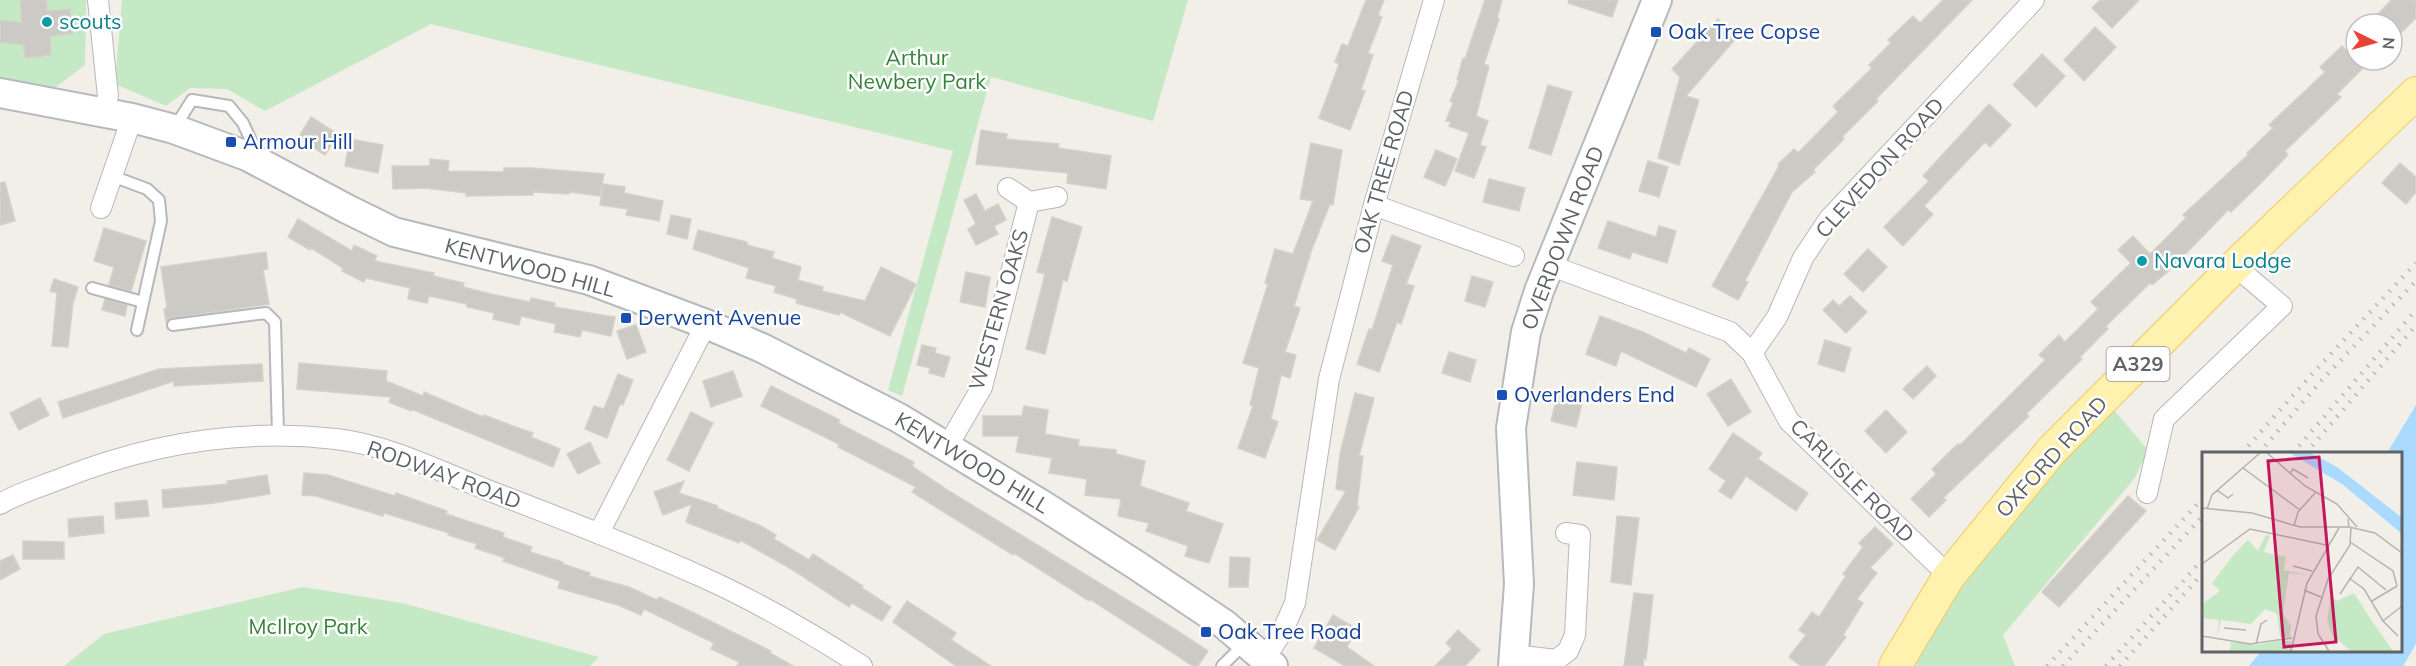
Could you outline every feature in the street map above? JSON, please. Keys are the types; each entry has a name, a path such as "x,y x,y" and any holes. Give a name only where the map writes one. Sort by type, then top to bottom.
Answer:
{"main road":[{"name":"OXFORD ROAD","path":"1895,666 1949,576 2052,450 2235,266 2416,93"}],"street":[{"path":"98,0 108,96 104,112"},
{"name":"OAK TREE ROAD","path":"1262,655 1282,632 1295,603 1329,379 1374,205 1434,0"},
{"name":"OVERDOWN ROAD","path":"1514,661 1519,584 1511,428 1526,332 1550,265 1657,0"},
{"name":"CLEVEDON ROAD","path":"1752,353 1777,317 1803,258 1829,219 2034,0"},
{"name":"KENTWOOD HILL","path":"0,93 104,112 174,129 227,148 394,232 589,280 706,324 795,363 900,418 1136,565 1262,655"},
{"path":"101,208 132,118"},
{"name":"WESTERN OAKS","path":"1008,188 1029,201 1057,197"},
{"name":"WESTERN OAKS","path":"947,447 982,387 1029,201"},
{"path":"1374,205 1514,256"},
{"name":"CARLISLE ROAD","path":"1550,265 1730,332 1752,353 1788,421 1949,576"},
{"path":"2147,493 2164,419 2282,306 2235,266"},
{"path":"599,533 706,324"},
{"name":"RODWAY ROAD","path":"3,495 129,454 210,438 278,434 338,439 380,449 599,533 702,577 822,640 862,666"},
{"path":"1514,661 1556,660 1568,651 1575,635 1580,535 1566,533"}],"lane":[{"path":"174,129 192,100 229,106 243,123 262,165"},
{"path":"112,176 147,189 159,200 161,221 137,330"},
{"path":"92,288 143,302"},
{"path":"173,325 266,313 275,322 278,434"},
{"path":"1222,666 1262,655"}],"green space":[{"path":"0,0 86,0 85,65 53,89 0,82"},
{"name":"Arthur Newbery Park","path":"122,0 1188,0 1153,121 991,77 902,396 888,390 953,151 431,24 265,111 227,89 190,88 166,106 115,84"},
{"path":"2113,409 2148,450 2135,478 2003,635 2015,666 1918,666 1913,662 1962,567"},
{"name":"McIlroy Park","path":"303,587 402,603 599,657 590,666 64,666 104,634"}],"water":[{"path":"2416,405 2416,644 2403,666 2249,666 2261,651 2401,651 2401,452 2388,452"}],"building":[{"name":"scouts","path":"20,0 46,0 47,11 70,9 72,34 50,36 51,55 25,58 24,45 0,42 0,20 22,23"},
{"path":"1366,0 1384,0 1378,15 1382,17 1368,53 1373,55 1361,90 1365,91 1350,130 1319,118 1339,64 1335,62 1342,44 1348,46"},
{"path":"1485,0 1502,0 1497,18 1499,19 1484,64 1489,66 1476,116 1488,121 1480,145 1486,147 1474,178 1455,171 1469,133 1449,126 1451,122 1446,121 1453,103 1450,101 1459,80 1457,80 1463,58 1465,59"},
{"path":"1569,0 1618,0 1612,17 1568,3"},
{"path":"1943,0 1972,0 1876,99 1878,101 1813,170 1815,172 1792,192 1745,281 1748,282 1738,300 1712,286 1779,166 1778,164 1794,149 1798,153 1838,112 1833,106 1872,68 1869,65 1891,43 1888,40 1913,16 1920,23"},
{"path":"2100,0 2139,0 2112,28 2092,8"},
{"path":"2391,0 2416,0 2416,18 2404,30 2404,12 2380,12"},
{"path":"1718,19 1737,37 1686,96 1699,100 1679,165 1658,158 1680,77 1672,69"},
{"path":"2095,27 2116,47 2084,81 2064,60"},
{"path":"2342,46 2344,48 2344,72 2359,72 2337,94 2341,97 2285,151 2288,155 2260,184 2231,212 2228,210 2171,269 2152,285 2150,283 2106,326 2108,329 2080,357 2082,359 2026,414 2029,416 1943,498 1946,500 1929,517 1911,499 1936,474 1932,469 1958,444 1960,445 2045,360 2039,355 2059,335 2065,342 2098,309 2091,302 2131,263 2118,250 2133,236 2150,254 2186,218 2183,215 2249,154 2247,153 2273,128 2269,125 2325,72 2320,67"},
{"path":"2042,54 2065,76 2036,107 2013,85"},
{"path":"1548,85 1572,92 1551,155 1529,148"},
{"path":"1989,104 2011,125 1990,147 1985,142 1924,206 1933,214 1903,246 1884,227 1929,181 1923,176"},
{"path":"311,117 338,134 325,155 298,138"},
{"path":"981,130 1007,134 1006,139 1059,144 1058,148 1111,156 1106,189 1067,183 1068,173 976,164"},
{"path":"350,139 383,145 378,173 345,166"},
{"path":"1311,143 1342,150 1333,205 1330,204 1312,249 1294,306 1300,308 1285,352 1296,355 1290,378 1281,375 1271,419 1278,422 1265,458 1238,448 1253,406 1250,405 1259,368 1243,363 1268,284 1265,283 1275,249 1293,254 1313,201 1300,199"},
{"path":"1436,150 1457,159 1445,186 1424,177"},
{"path":"430,159 449,161 448,171 504,172 504,168 533,168 604,174 600,196 569,192 569,194 533,192 533,195 466,196 466,193 426,188 393,189 392,166 430,166"},
{"path":"1648,161 1668,167 1659,197 1639,191"},
{"path":"2400,163 2416,177 2416,192 2406,204 2382,183"},
{"path":"1489,179 1525,188 1519,211 1483,202"},
{"path":"5,182 15,221 0,225 0,183"},
{"path":"603,184 625,187 624,193 663,201 659,221 626,215 628,209 600,205"},
{"path":"976,194 985,211 998,204 1006,220 994,226 998,234 976,245 968,229 976,224 964,200"},
{"path":"671,215 691,219 687,239 667,234"},
{"path":"1052,217 1082,227 1067,281 1063,280 1045,354 1026,349 1045,274 1037,272"},
{"path":"298,219 352,251 354,245 377,256 374,261 434,273 433,276 464,283 463,287 491,294 530,302 531,298 555,303 554,307 615,317 611,336 582,330 580,337 554,332 556,324 521,316 519,325 493,319 494,313 467,307 467,304 429,296 427,303 408,299 410,288 366,278 364,282 342,271 343,268 311,248 310,250 288,237"},
{"path":"1608,221 1656,237 1659,226 1676,231 1667,263 1632,252 1630,259 1598,248"},
{"path":"104,228 146,241 131,291 109,285 114,267 94,261"},
{"path":"698,230 747,242 747,245 774,252 772,258 801,267 798,280 823,287 822,291 865,301 881,267 916,284 890,336 840,312 839,315 796,303 797,299 774,292 776,286 746,278 749,268 693,249"},
{"path":"1392,235 1421,246 1406,284 1414,286 1401,324 1397,322 1379,372 1357,364 1369,329 1372,330 1393,265 1382,261"},
{"path":"1868,249 1887,267 1863,292 1844,274"},
{"path":"266,252 268,269 263,270 269,304 172,318 166,322 164,309 167,308 161,267"},
{"path":"966,272 990,277 985,307 960,302"},
{"path":"1472,276 1493,282 1485,307 1465,301"},
{"path":"54,279 78,287 73,303 68,347 52,346 57,293 50,291"},
{"path":"1850,296 1867,312 1846,333 1823,310 1833,300 1839,306"},
{"path":"105,299 127,305 125,316 102,310"},
{"path":"1600,316 1643,332 1686,353 1689,348 1710,359 1696,387 1621,351 1616,366 1586,354"},
{"path":"636,325 646,352 627,359 617,331"},
{"path":"1825,340 1851,348 1844,372 1818,364"},
{"path":"922,345 936,348 935,353 950,357 944,377 929,373 930,368 917,365"},
{"path":"1449,352 1476,360 1470,382 1442,373"},
{"path":"299,363 387,371 386,381 423,396 424,392 483,417 484,415 533,433 531,437 560,449 553,467 389,402 391,397 297,389"},
{"path":"262,364 263,381 174,386 174,381 63,418 58,402 159,369"},
{"path":"1927,366 1936,376 1913,399 1903,389"},
{"path":"733,371 742,396 711,407 703,381"},
{"path":"618,374 633,380 623,405 620,404 607,438 585,429 594,406 604,409"},
{"path":"1731,379 1751,412 1728,426 1707,394"},
{"path":"771,386 840,420 838,423 914,462 912,466 949,491 1208,651 1198,666 1193,666 1090,599 1089,601 912,492 916,487 838,447 839,444 761,406"},
{"path":"1559,390 1584,396 1576,427 1551,421"},
{"path":"1355,393 1374,398 1359,456 1363,456 1357,506 1359,507 1335,550 1317,540 1346,491 1336,489 1340,454"},
{"path":"40,398 49,415 19,430 10,413"},
{"path":"1024,406 1048,410 1045,434 1079,440 1078,446 1116,450 1116,454 1145,461 1140,486 1189,503 1186,511 1223,524 1209,563 1185,556 1188,546 1146,531 1149,523 1118,516 1121,499 1085,495 1087,479 1049,473 1052,458 1016,452 1019,436 983,436 983,416 1022,416"},
{"path":"1886,410 1907,432 1886,453 1865,431"},
{"path":"691,412 713,423 689,471 667,460"},
{"path":"1733,433 1762,453 1758,459 1808,493 1796,511 1746,476 1731,499 1719,491 1726,481 1709,469"},
{"path":"590,442 600,463 578,474 567,454"},
{"path":"1577,462 1617,467 1614,500 1573,495"},
{"path":"304,473 328,475 395,496 396,493 447,511 446,514 504,533 503,537 532,547 530,552 563,562 563,564 590,573 589,576 629,587 657,600 659,597 690,611 771,651 770,653 793,666 737,666 739,662 711,649 714,643 644,609 641,615 618,605 558,588 560,581 503,561 505,558 475,548 477,544 448,535 449,533 384,513 383,516 316,496 302,495"},
{"path":"267,475 270,494 163,508 162,490 228,484 227,481"},
{"path":"684,481 679,493 718,506 717,508 761,526 776,535 774,539 809,560 813,554 863,586 862,588 891,607 882,621 852,603 849,607 793,570 740,540 739,543 686,522 692,504 663,515 654,492"},
{"path":"2128,496 2146,511 2059,607 2042,592"},
{"path":"147,500 149,516 116,519 115,503"},
{"path":"103,516 104,533 69,537 68,519"},
{"path":"1617,516 1639,518 1631,585 1611,582"},
{"path":"1875,527 1893,544 1870,568 1877,573 1857,599 1863,603 1843,635 1846,637 1824,666 1801,666 1789,657 1806,635 1799,630 1812,612 1819,617 1846,576 1843,574 1863,547 1859,543"},
{"path":"23,541 64,542 64,559 23,559"},
{"path":"13,555 20,569 0,580 0,561"},
{"path":"1230,557 1250,558 1248,587 1229,587"},
{"path":"1634,593 1653,595 1646,659 1644,658 1643,666 1624,666"},
{"path":"907,601 956,633 951,640 991,666 956,666 893,622"},
{"path":"1333,615 1357,629 1347,647 1374,666 1345,666 1314,648"},
{"path":"1458,630 1480,650 1465,666 1435,666 1452,649 1446,643"}],"railway":[{"path":"2243,452 2416,263"},
{"path":"2260,452 2321,381 2416,281"},
{"path":"2294,452 2416,310"},
{"path":"2307,452 2416,325"},
{"path":"2047,666 2202,499"},
{"path":"2063,666 2202,517"},
{"path":"2106,666 2202,560"},
{"path":"2120,666 2202,574"}],"place":[{"name":"scouts","path":"47,22"},
{"name":"Oak Tree Copse","path":"1656,32"},
{"name":"Armour Hill","path":"231,142"},
{"name":"Navara Lodge","path":"2142,261"},
{"name":"Derwent Avenue","path":"626,318"},
{"name":"Overlanders End","path":"1502,395"},
{"name":"Oak Tree Road","path":"1206,632"}]}
